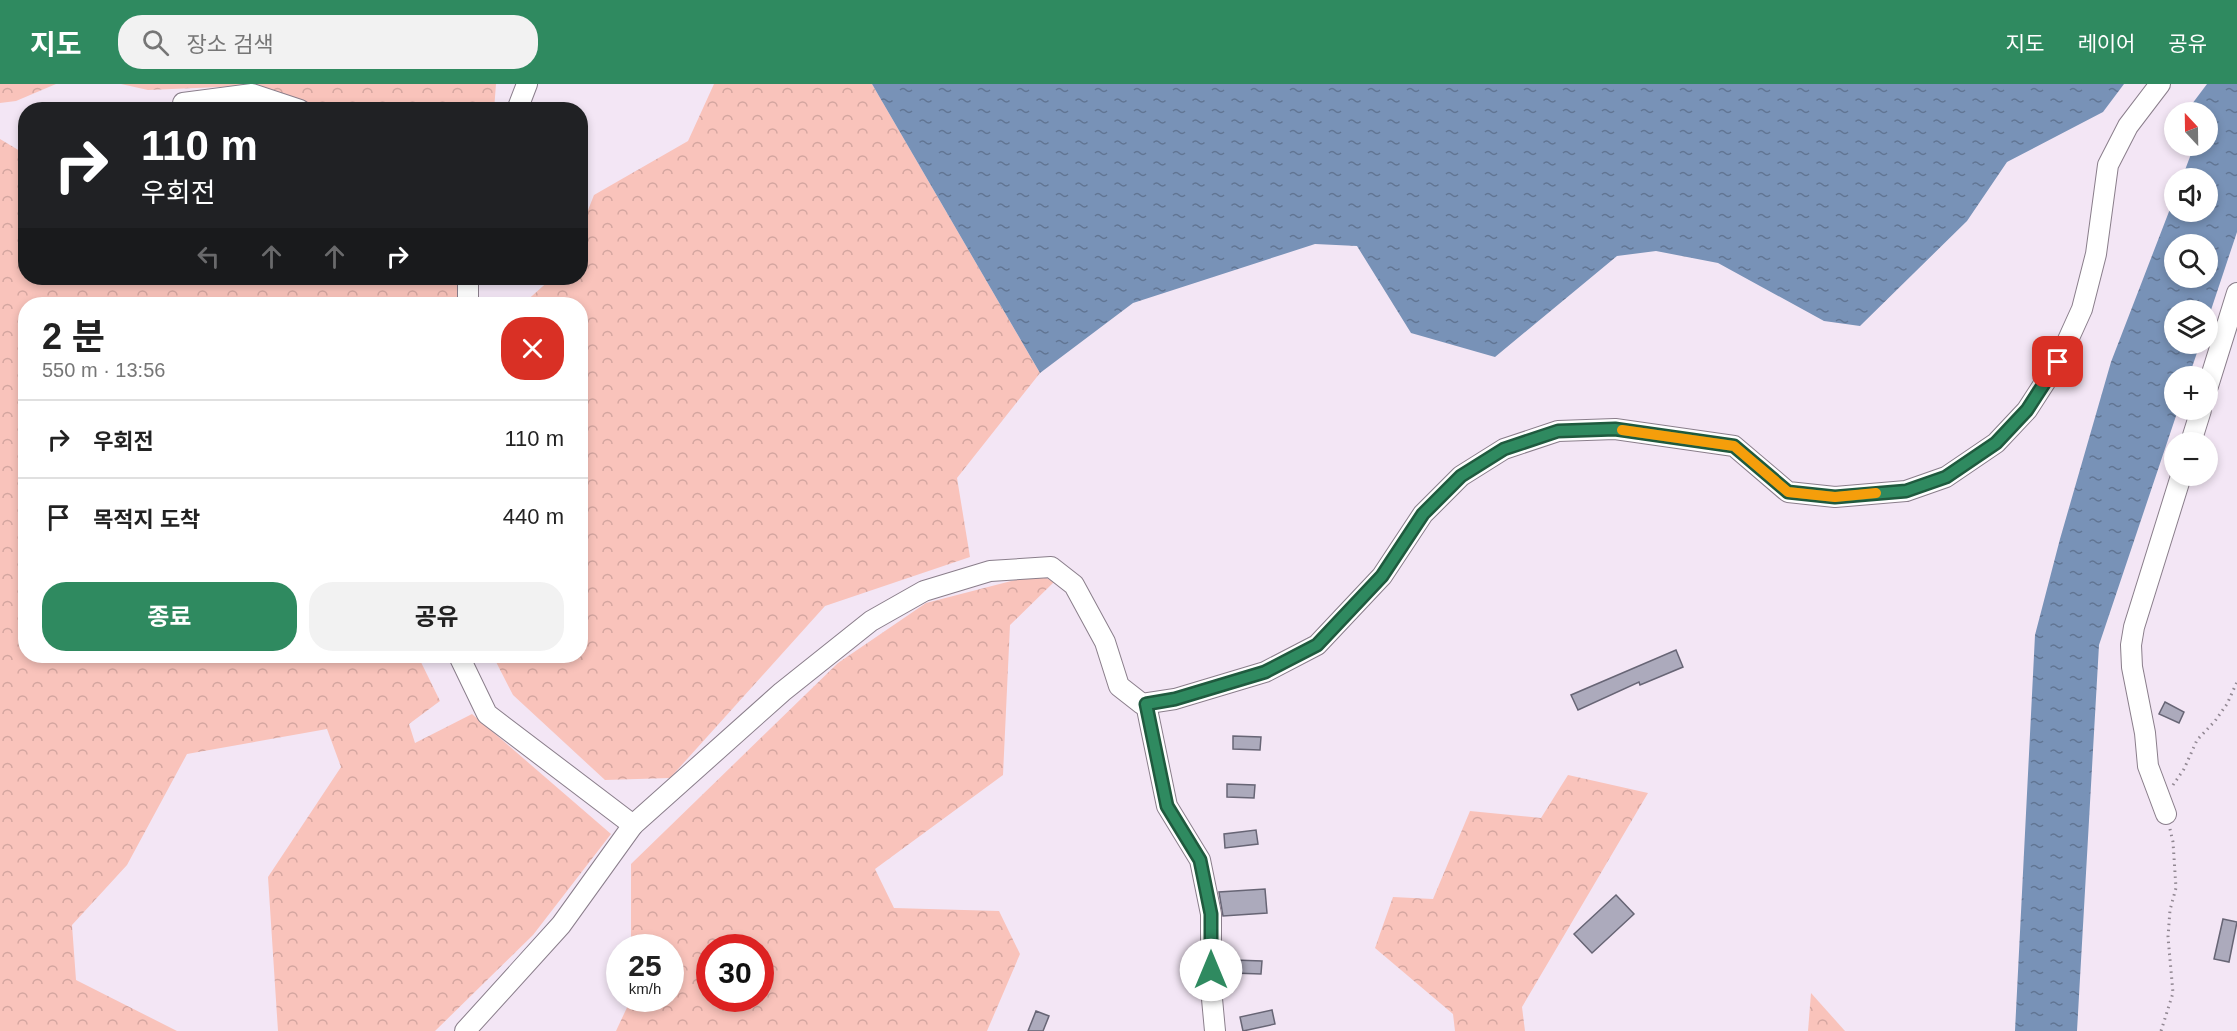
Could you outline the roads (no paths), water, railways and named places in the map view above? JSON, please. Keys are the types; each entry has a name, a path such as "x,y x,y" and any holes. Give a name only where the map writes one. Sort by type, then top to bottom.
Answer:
{"street":[{"path":"520,102 527,84"},
{"path":"465,1031 561,925 633,825 782,692 871,621 924,591 990,571 1051,567 1074,585 1104,642 1119,686 1142,704 1146,704 1175,699 1265,672 1317,645 1382,576 1423,514 1461,476 1504,449 1558,431 1615,429 1734,446 1788,492 1835,497 1906,491 1946,477 1996,443 2027,410 2058,362 2082,309 2096,254 2108,165 2128,126 2160,84"},
{"path":"197,102 252,94 276,102"},
{"path":"2214,366 2237,293"},
{"path":"2166,814 2148,766 2145,733 2132,667 2131,645 2134,627 2178,486"},
{"path":"462,663 487,714 633,825"},
{"path":"1146,704 1167,806 1200,860 1211,914 1211,988 1215,1031"}],"water":[{"path":"872,84 2124,84 2103,112 2007,162 1967,221 1860,326 1824,321 1718,263 1656,251 1617,256 1495,357 1411,333 1357,246 1315,244 1133,303 1040,373"},
{"path":"2207,84 2237,84 2237,232 2214,300 2164,300 2164,354 2197,354 2192,366 2164,366 2164,420 2175,420 2171,432 2164,432 2164,452 2099,645 2077,1031 2015,1031 2035,635 2111,362 2165,222 2218,222 2218,168 2186,168 2190,156 2218,156 2218,102 2194,102"}]}
